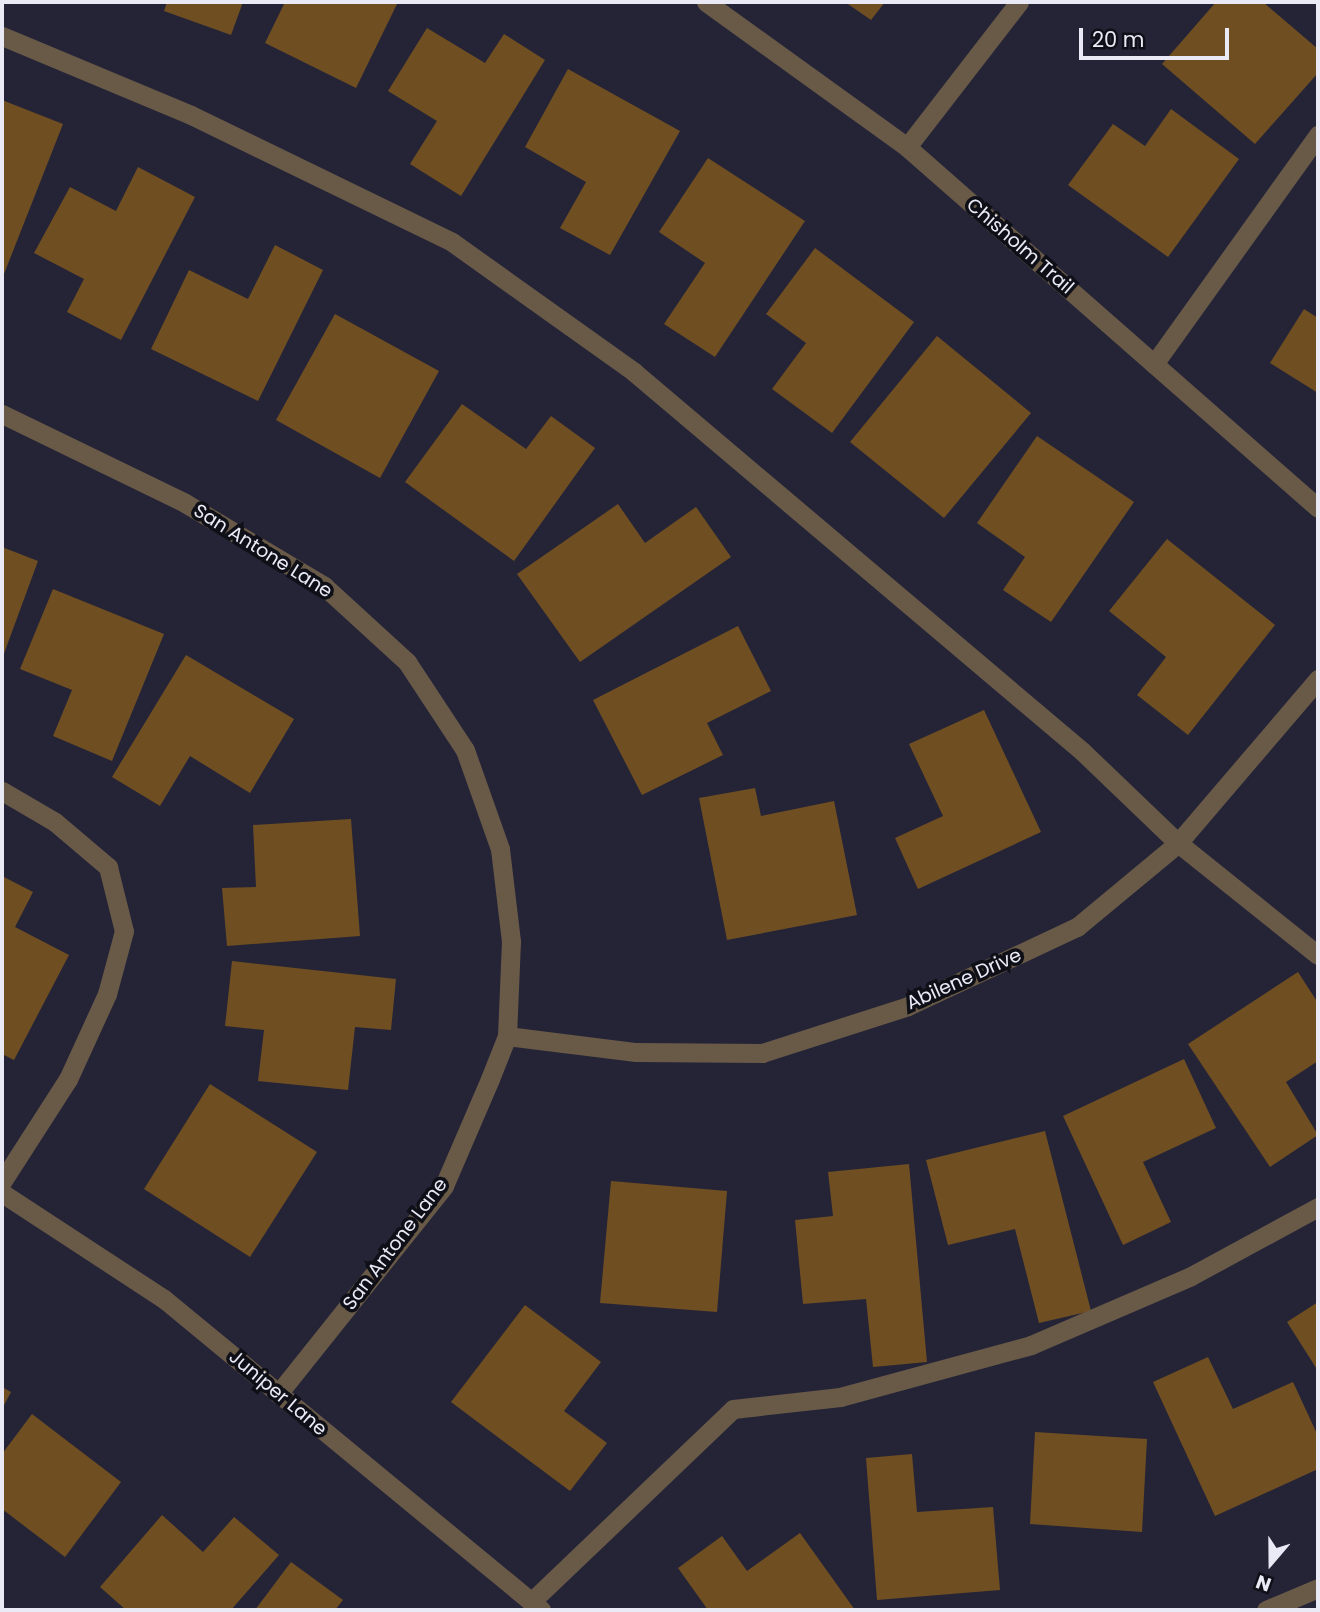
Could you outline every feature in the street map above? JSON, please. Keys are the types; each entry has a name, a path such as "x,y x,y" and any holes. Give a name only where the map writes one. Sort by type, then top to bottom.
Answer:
{"street":[{"name":"Chisholm Trail","path":"706,2 907,147 1318,508"},
{"path":"907,147 1019,2"},
{"path":"2,36 191,115 452,242 634,372 1083,752 1178,843 1318,955"},
{"path":"1154,364 1318,135"},
{"name":"San Antone Lane","path":"2,414 185,503 324,586 407,662 465,750 500,849 511,941 507,1036 444,1186 278,1394"},
{"name":"Abilene Drive","path":"507,1036 636,1052 762,1053 908,1006 1077,928 1178,843 1318,679"},
{"path":"2,791 55,822 108,867 124,930 107,994 68,1079 2,1182"},
{"name":"Juniper Lane","path":"2,1193 164,1298 536,1606"},
{"path":"536,1606 733,1409 840,1397 1031,1345 1191,1276 1318,1207"},
{"path":"1266,1610 1318,1588"}],"building":[{"path":"167,2 243,2 231,35 164,11"},
{"path":"285,2 398,2 356,88 265,43"},
{"path":"845,2 885,2 871,20"},
{"path":"1216,2 1263,2 1318,49 1318,73 1255,144 1162,64"},
{"path":"427,28 485,63 504,34 545,60 461,196 410,164 437,121 388,91"},
{"path":"568,69 680,131 610,255 560,228 586,182 525,147"},
{"path":"2,100 63,124 2,279"},
{"path":"1171,109 1239,159 1168,257 1068,185 1113,124 1145,146"},
{"path":"708,158 805,221 715,357 664,324 705,263 659,232"},
{"path":"138,167 195,197 121,340 67,312 84,279 34,253 70,187 116,211"},
{"path":"275,245 323,270 258,401 151,349 189,270 248,299"},
{"path":"815,248 914,322 832,433 772,389 806,343 766,314"},
{"path":"1304,309 1318,318 1318,393 1270,363"},
{"path":"335,314 439,371 380,478 276,420"},
{"path":"937,336 1031,413 944,518 850,442"},
{"path":"462,404 526,449 551,416 595,448 514,561 405,482"},
{"path":"1037,436 1134,502 1051,622 1003,590 1025,557 977,523"},
{"path":"618,504 645,543 696,507 731,557 580,662 517,574"},
{"path":"1167,539 1275,625 1188,735 1137,695 1166,657 1109,611"},
{"path":"2,547 38,561 2,659"},
{"path":"53,589 164,634 112,761 53,736 72,690 20,669"},
{"path":"738,626 771,691 707,723 723,755 642,795 593,700"},
{"path":"186,655 294,719 250,793 190,756 160,806 112,777"},
{"path":"984,710 1041,832 918,889 895,838 943,816 909,744"},
{"path":"755,788 761,816 834,801 857,915 727,940 699,798"},
{"path":"351,819 360,936 227,946 222,888 256,887 253,825"},
{"path":"2,876 33,892 15,927 69,955 14,1060 2,1054"},
{"path":"232,961 396,979 391,1030 355,1027 348,1090 258,1081 264,1030 225,1026"},
{"path":"1298,972 1318,1003 1318,1061 1286,1082 1318,1135 1270,1167 1188,1044"},
{"path":"1184,1059 1216,1128 1143,1162 1171,1222 1123,1245 1063,1116"},
{"path":"210,1084 317,1152 250,1257 144,1189"},
{"path":"1045,1131 1091,1311 1039,1323 1015,1229 948,1245 926,1160"},
{"path":"909,1164 927,1362 873,1367 866,1299 803,1304 795,1220 833,1216 828,1172"},
{"path":"611,1181 727,1191 717,1312 600,1303"},
{"path":"1318,1302 1318,1371 1287,1322"},
{"path":"525,1305 601,1362 564,1411 607,1443 570,1491 451,1402"},
{"path":"1208,1357 1233,1409 1293,1382 1318,1436 1318,1469 1215,1516 1153,1382"},
{"path":"2,1387 11,1392 2,1409"},
{"path":"32,1414 121,1482 65,1557 2,1509 2,1454"},
{"path":"1035,1432 1147,1439 1142,1532 1030,1524"},
{"path":"912,1454 917,1512 993,1507 1000,1590 877,1600 866,1458"},
{"path":"162,1515 203,1552 234,1517 279,1555 231,1610 126,1610 100,1587"},
{"path":"800,1533 855,1610 708,1610 678,1568 722,1536 747,1571"},
{"path":"291,1562 343,1600 335,1610 255,1610"}]}
